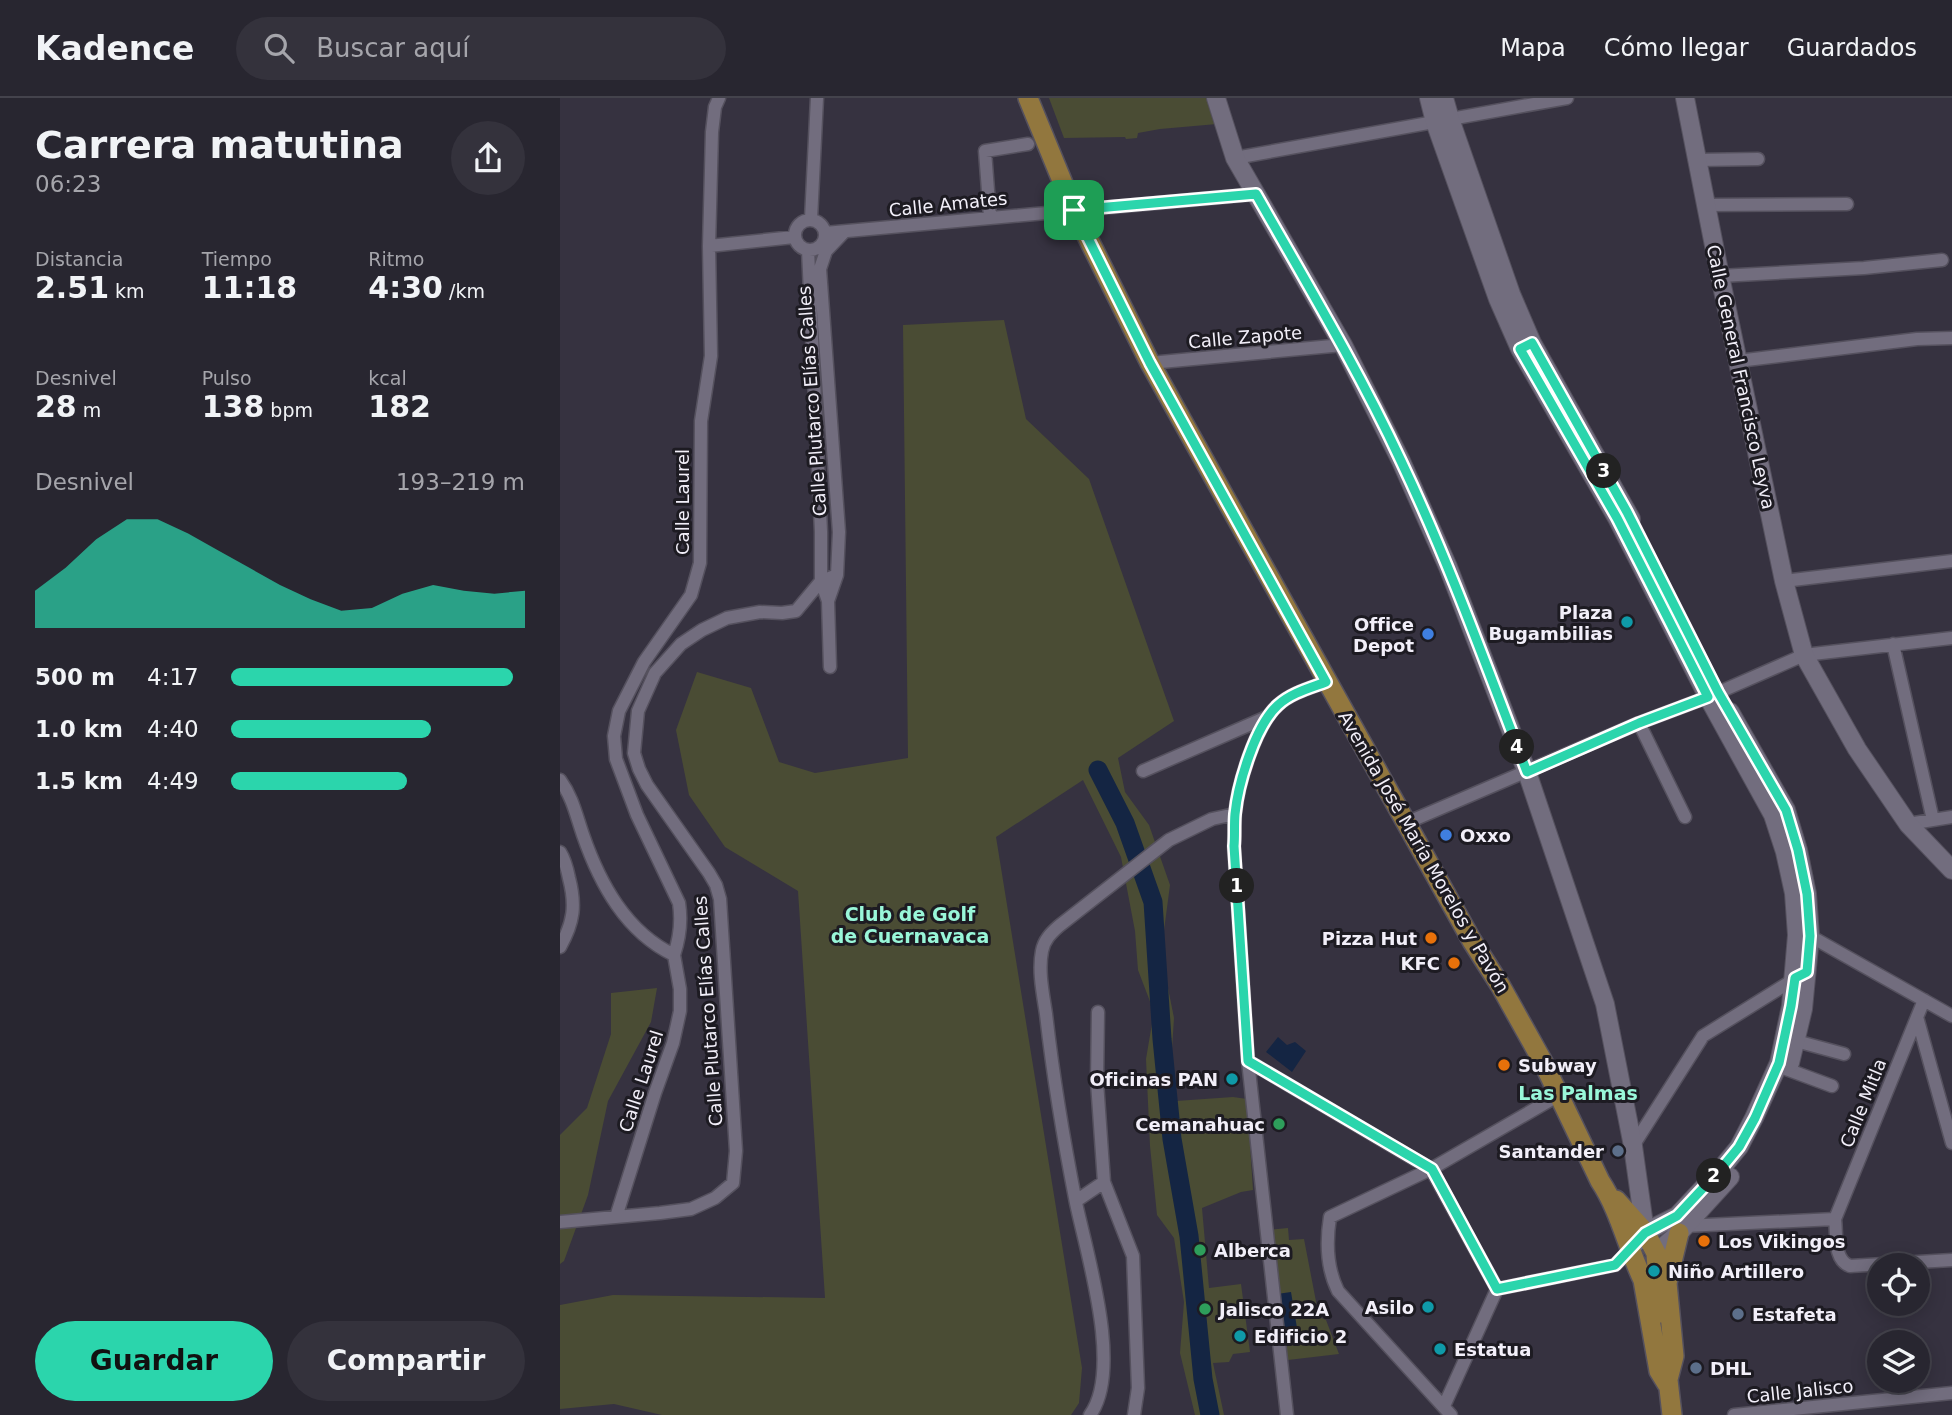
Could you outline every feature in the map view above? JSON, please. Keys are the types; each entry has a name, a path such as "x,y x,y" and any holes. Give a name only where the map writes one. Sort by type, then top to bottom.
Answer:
{"main road":[{"name":"Avenida José María Morelos y Pavón","path":"1028,98 1074,210 1150,363 1472,942 1500,985 1543,1062 1600,1181 1610,1196"},
{"path":"1610,1196 1643,1280 1659,1371 1667,1384"},
{"path":"1610,1196 1645,1233 1656,1253 1672,1415"},
{"path":"1667,1384 1674,1356 1667,1283 1682,1230"}],"street":[{"name":"Calle Laurel","path":"616,1217 673,1043 680,1011 680,989 674,955 680,937 681,916 680,903 637,815 616,759 614,736 619,711 644,662 691,595 700,563 701,421 711,356 709,246 712,132 715,107 719,98"},
{"path":"811,219 817,98"},
{"path":"1216,98 1235,158 1343,345 1401,461 1448,567 1527,772 1605,1004 1633,1146 1645,1233"},
{"path":"1429,98 1442,121 1511,294 1526,346 1627,512 1713,694 1786,810 1807,894 1801,975 1804,1009 1796,1041 1733,1154 1677,1216 1645,1233 1615,1265 1497,1289"},
{"path":"1442,121 1444,98"},
{"path":"1235,158 1567,98"},
{"name":"Calle General Francisco Leyva","path":"1685,98 1784,581 1804,655 1857,749 1908,824 1952,870"},
{"path":"990,217 985,151 1028,144"},
{"path":"1698,160 1758,159"},
{"name":"Calle Amates","path":"825,233 1256,194"},
{"path":"1706,205 1847,204"},
{"path":"811,219 822,226 825,233 820,246 808,250 799,246 794,237 796,228 802,221 811,219"},
{"name":"Calle Plutarco Elías Calles","path":"828,601 837,575 839,532 820,269 826,251 844,232"},
{"path":"709,246 794,237"},
{"name":"Calle Plutarco Elías Calles","path":"808,250 821,581 828,601 830,667"},
{"path":"1720,276 1864,268 1942,260"},
{"path":"1738,361 1917,339 1952,338"},
{"name":"Calle Zapote","path":"1150,363 1343,345"},
{"path":"1784,581 1952,561"},
{"name":"Calle Plutarco Elías Calles","path":"560,1222 691,1209 716,1198 733,1183 736,1151 720,899 709,873 647,785 639,769 634,752 638,710 655,673 681,644 727,618 760,611 796,611 821,581 837,575"},
{"path":"1406,823 1804,655 1952,638"},
{"path":"1893,644 1933,820"},
{"path":"1287,1415 1248,1061 1234,846 1235,814 1240,783 1267,717 1279,704 1294,694 1326,682"},
{"path":"1143,771 1267,717"},
{"path":"1639,723 1685,817"},
{"path":"560,780 573,802 595,867 614,902 635,929 656,946 674,955"},
{"path":"1090,1415 1102,1389 1099,1304 1076,1201 1049,1042 1040,966 1042,949 1049,935 1059,926 1169,840 1212,819 1235,814"},
{"path":"1908,824 1952,817"},
{"path":"560,852 565,860 574,898 572,919 560,947"},
{"path":"1803,935 1952,1016"},
{"path":"1633,1146 1703,1037 1801,975"},
{"path":"1656,1253 1682,1230 1730,1177 1765,1123 1783,1068 1791,1006 1801,975"},
{"name":"Calle Mitla","path":"1835,1219 1924,1000"},
{"path":"1098,1013 1097,1082 1104,1182 1133,1256 1138,1388 1134,1415"},
{"path":"1916,1017 1952,1143"},
{"path":"1796,1041 1844,1054"},
{"path":"1248,1061 1432,1169 1497,1289"},
{"path":"1783,1068 1832,1086"},
{"path":"1497,1289 1447,1411 1338,1291 1331,1277 1327,1235 1330,1217 1432,1169 1559,1095"},
{"path":"1076,1201 1104,1182"},
{"path":"1682,1230 1835,1219 1839,1258 1844,1264 1850,1266 1952,1259"},
{"name":"Calle Jalisco","path":"1734,1415 1952,1393"}],"green space":[{"path":"1049,98 1210,98 1217,124 1160,129 1138,133 1137,138 1064,138"},
{"path":"1004,320 1026,419 1089,479 1174,721 1118,758 1125,792 1149,825 1170,885 1161,953 1174,1018 1169,1096 1176,1101 1233,1097 1247,1099 1253,1190 1241,1192 1202,1208 1209,1288 1241,1284 1250,1352 1233,1354 1229,1362 1213,1363 1224,1415 1195,1415 1180,1353 1184,1302 1174,1238 1157,1215 1150,1146 1146,1059 1154,1012 1138,970 1135,931 1121,857 1083,780 996,837 1082,1368 1079,1403 1071,1415 662,1415 614,1404 560,1409 560,1305 613,1295 825,1298 798,891 725,847 689,795 676,730 697,672 751,688 779,762 815,773 908,758 903,325"},
{"path":"657,988 651,1022 608,1101 588,1195 564,1261 560,1264 560,1135 587,1108 611,1034 611,993"},
{"path":"1288,1228 1289,1240 1304,1239 1319,1317 1326,1320 1339,1354 1288,1360 1268,1230"}],"water":[{"path":"1278,1037 1287,1045 1295,1042 1306,1051 1292,1072 1266,1052"},
{"path":"1291,1292 1299,1340 1285,1341 1277,1294"}],"waterway":[{"path":"1098,770 1125,823 1153,902 1172,1139 1189,1236 1203,1379 1210,1415"}],"place":[{"name":"Plaza Bugambilias","path":"1627,622"},
{"name":"Office Depot","path":"1428,634"},
{"name":"Oxxo","path":"1446,835"},
{"name":"Pizza Hut","path":"1431,938"},
{"name":"KFC","path":"1454,963"},
{"name":"Subway","path":"1504,1065"},
{"name":"Oficinas PAN","path":"1232,1079"},
{"name":"Cemanahuac","path":"1279,1124"},
{"name":"Santander","path":"1618,1151"},
{"name":"Los Vikingos","path":"1704,1241"},
{"name":"Alberca","path":"1200,1250"},
{"name":"Niño Artillero","path":"1654,1271"},
{"name":"Asilo","path":"1428,1307"},
{"name":"Jalisco 22A","path":"1205,1309"},
{"name":"Estafeta","path":"1738,1314"},
{"name":"Edificio 2","path":"1240,1336"},
{"name":"Estatua","path":"1440,1349"},
{"name":"DHL","path":"1696,1368"}],"district":[{"name":"Club de Golf de Cuernavaca","path":"910,925"},
{"name":"Las Palmas","path":"1578,1093"}],"route":[{"path":"1256,194 1343,345 1401,461 1448,567 1527,772 1639,723 1708,697 1617,518 1520,349 1532,343 1627,512 1718,692 1786,810 1807,894 1810,936 1807,972 1795,978 1779,1063 1739,1147 1677,1216 1645,1233 1615,1265 1497,1289 1432,1169 1248,1061 1234,846 1240,783 1267,717 1279,704 1294,694 1326,682 1150,363 1074,210 1256,194"}]}
